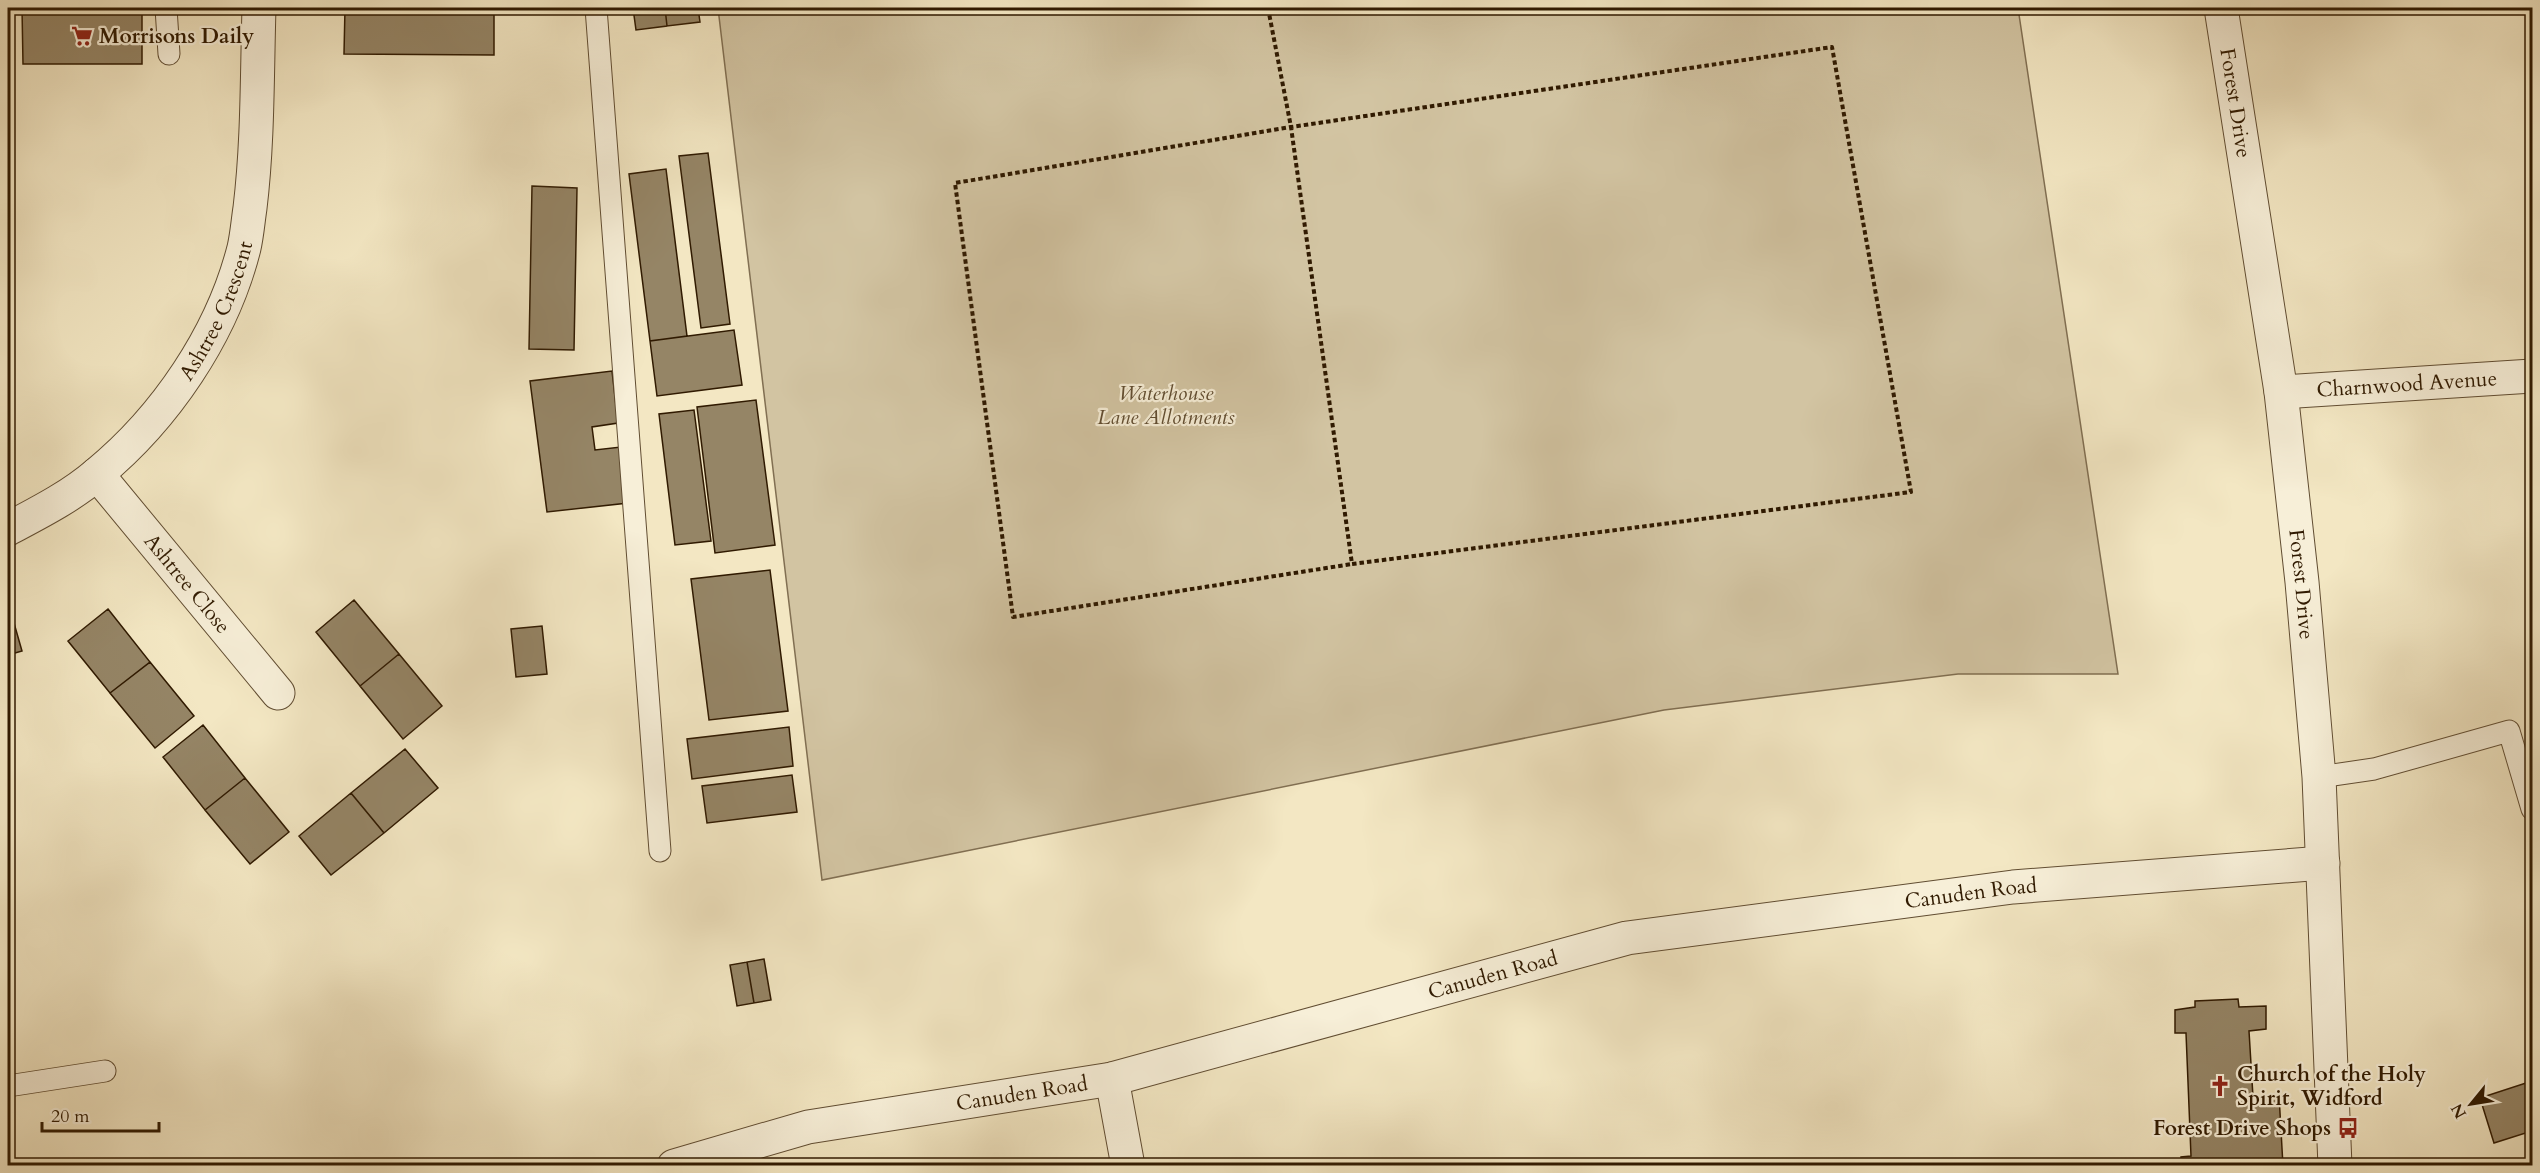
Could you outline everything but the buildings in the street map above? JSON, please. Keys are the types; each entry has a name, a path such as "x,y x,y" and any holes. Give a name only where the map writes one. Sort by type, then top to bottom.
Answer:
{"street":[{"name":"Ashtree Crescent","path":"8,529 47,509 97,474 147,425 183,380 222,311 244,248 254,177 259,8"},
{"name":"Forest Drive","path":"2221,8 2281,392 2302,582 2319,777 2335,1166"},
{"name":"Charnwood Avenue","path":"2281,392 2532,376"},
{"name":"Ashtree Close","path":"97,474 278,693"},
{"name":"Canuden Road","path":"674,1166 808,1126 1112,1079 1627,938 2013,888 2323,863"},
{"path":"1112,1079 1128,1166"}],"lane":[{"path":"166,8 169,54"},
{"path":"596,8 660,851"},
{"path":"2319,777 2374,770 2509,731 2532,809"},
{"path":"8,1086 105,1071"}],"path":[{"path":"1268,8 1291,127 1352,564"},
{"path":"1832,47 1911,492 1352,564 1013,617 955,183 1291,127 1832,47"}],"green space":[{"name":"Waterhouse Lane Allotments","path":"718,8 2018,8 2118,674 1958,674 1664,710 822,880"}],"place":[{"name":"Morrisons Daily","path":"82,36"},
{"name":"Church of the Holy Spirit, Widford","path":"2220,1086"},
{"name":"Forest Drive Shops","path":"2348,1128"}]}
